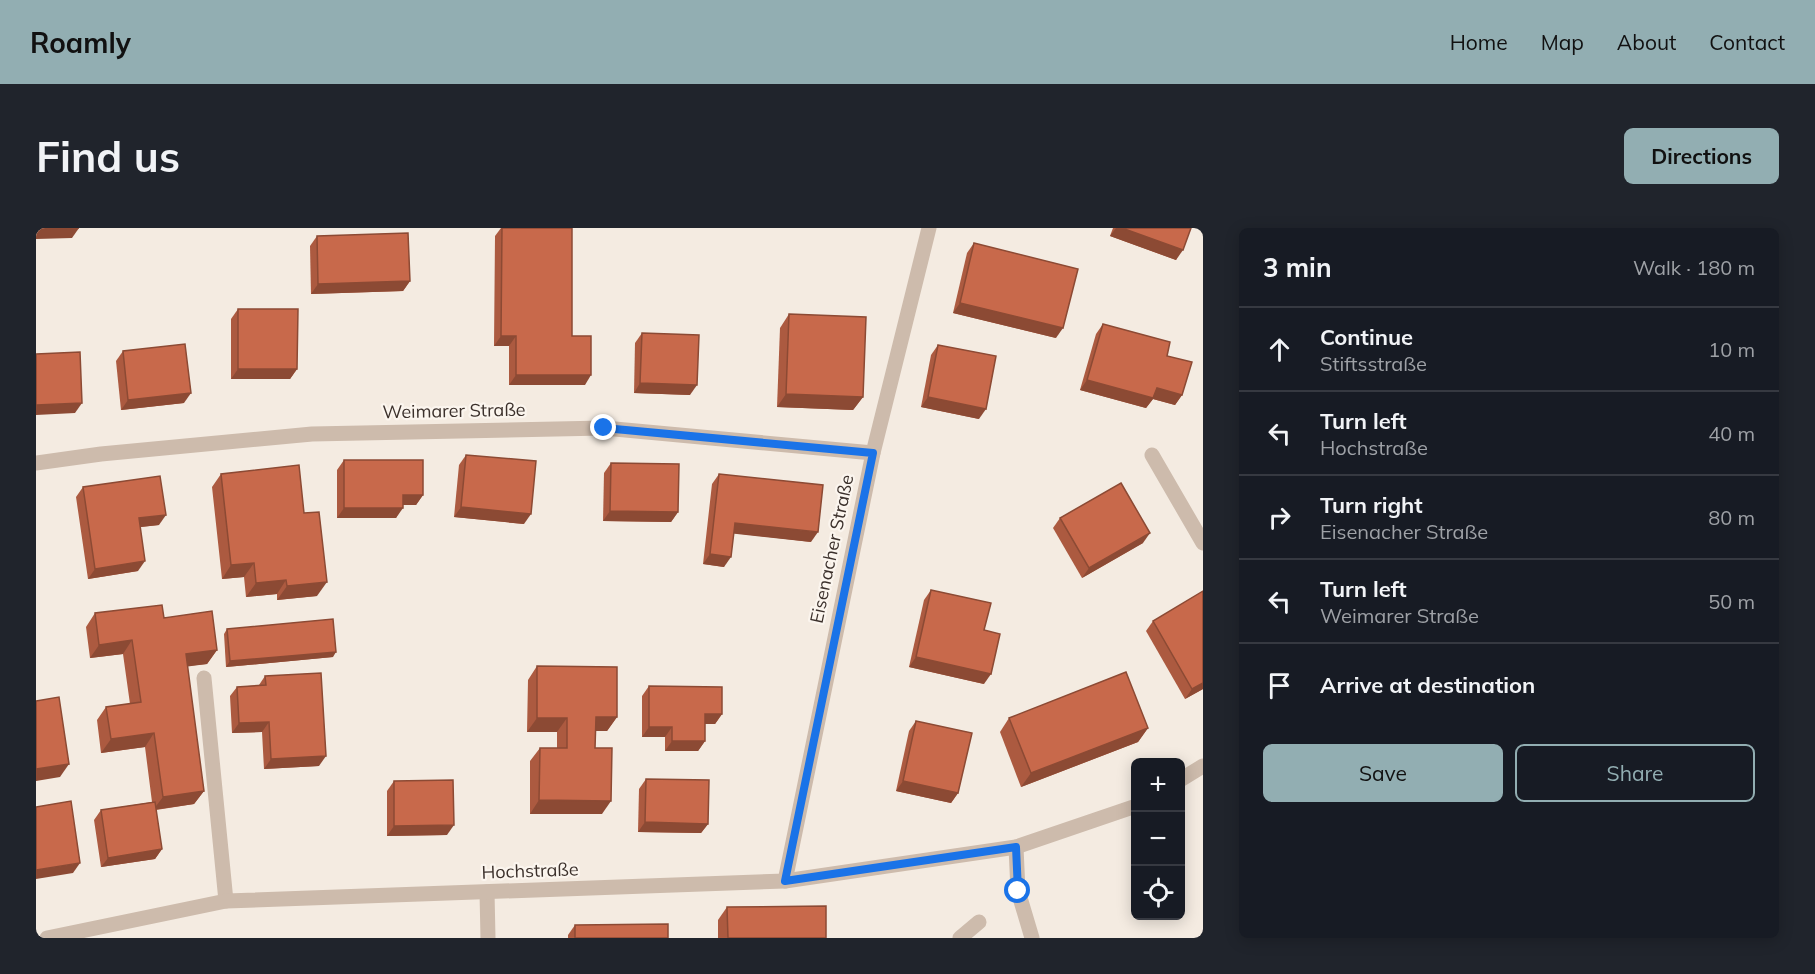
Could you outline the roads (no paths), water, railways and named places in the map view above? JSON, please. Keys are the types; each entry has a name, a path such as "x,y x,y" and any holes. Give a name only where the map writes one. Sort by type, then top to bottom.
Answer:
{"street":[{"name":"Eisenacher Straße","path":"785,881 873,453 929,228"},
{"name":"Weimarer Straße","path":"36,463 101,454 312,434 604,428 873,453"},
{"path":"1152,455 1203,543"},
{"path":"204,678 226,901"},
{"path":"1185,777 1203,766"},
{"name":"Hochstraße","path":"48,938 226,901 785,881 1016,847 1131,808"},
{"path":"1016,847 1018,891 1032,938"},
{"path":"487,892 489,938"},
{"path":"960,938 979,922"}]}
